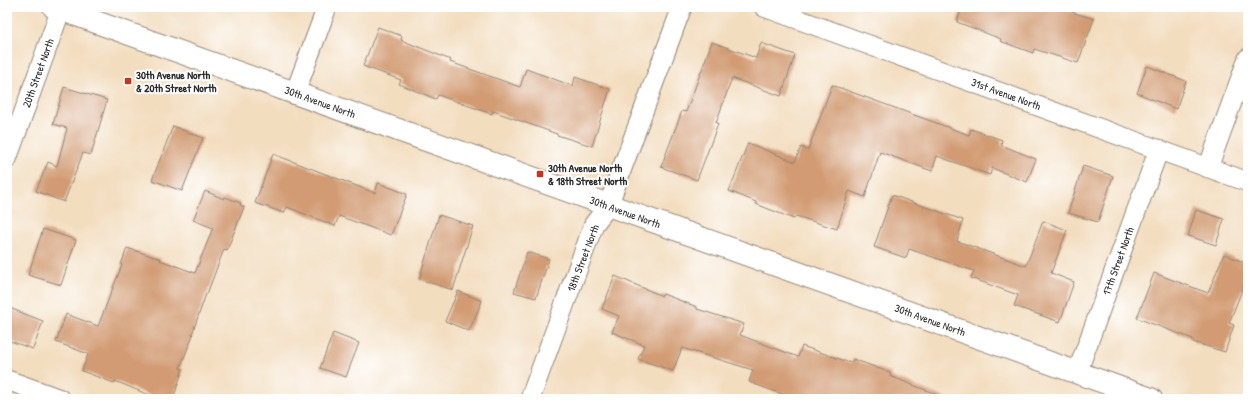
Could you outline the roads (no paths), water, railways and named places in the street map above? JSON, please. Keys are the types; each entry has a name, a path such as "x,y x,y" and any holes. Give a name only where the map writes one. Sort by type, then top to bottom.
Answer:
{"street":[{"path":"295,93 327,7"},
{"name":"18th Street North","path":"530,399 594,224 608,206 682,7"},
{"name":"31st Avenue North","path":"764,7 1248,182"},
{"name":"30th Avenue North","path":"58,8 1077,373 1128,395 1150,399"},
{"name":"20th Street North","path":"7,159 58,8"},
{"path":"1208,168 1248,58"},
{"name":"17th Street North","path":"1077,373 1159,149"},
{"path":"7,380 60,399"}],"place":[{"name":"30th Avenue North & 20th Street North","path":"128,81"},
{"name":"30th Avenue North & 18th Street North","path":"540,174"}]}
